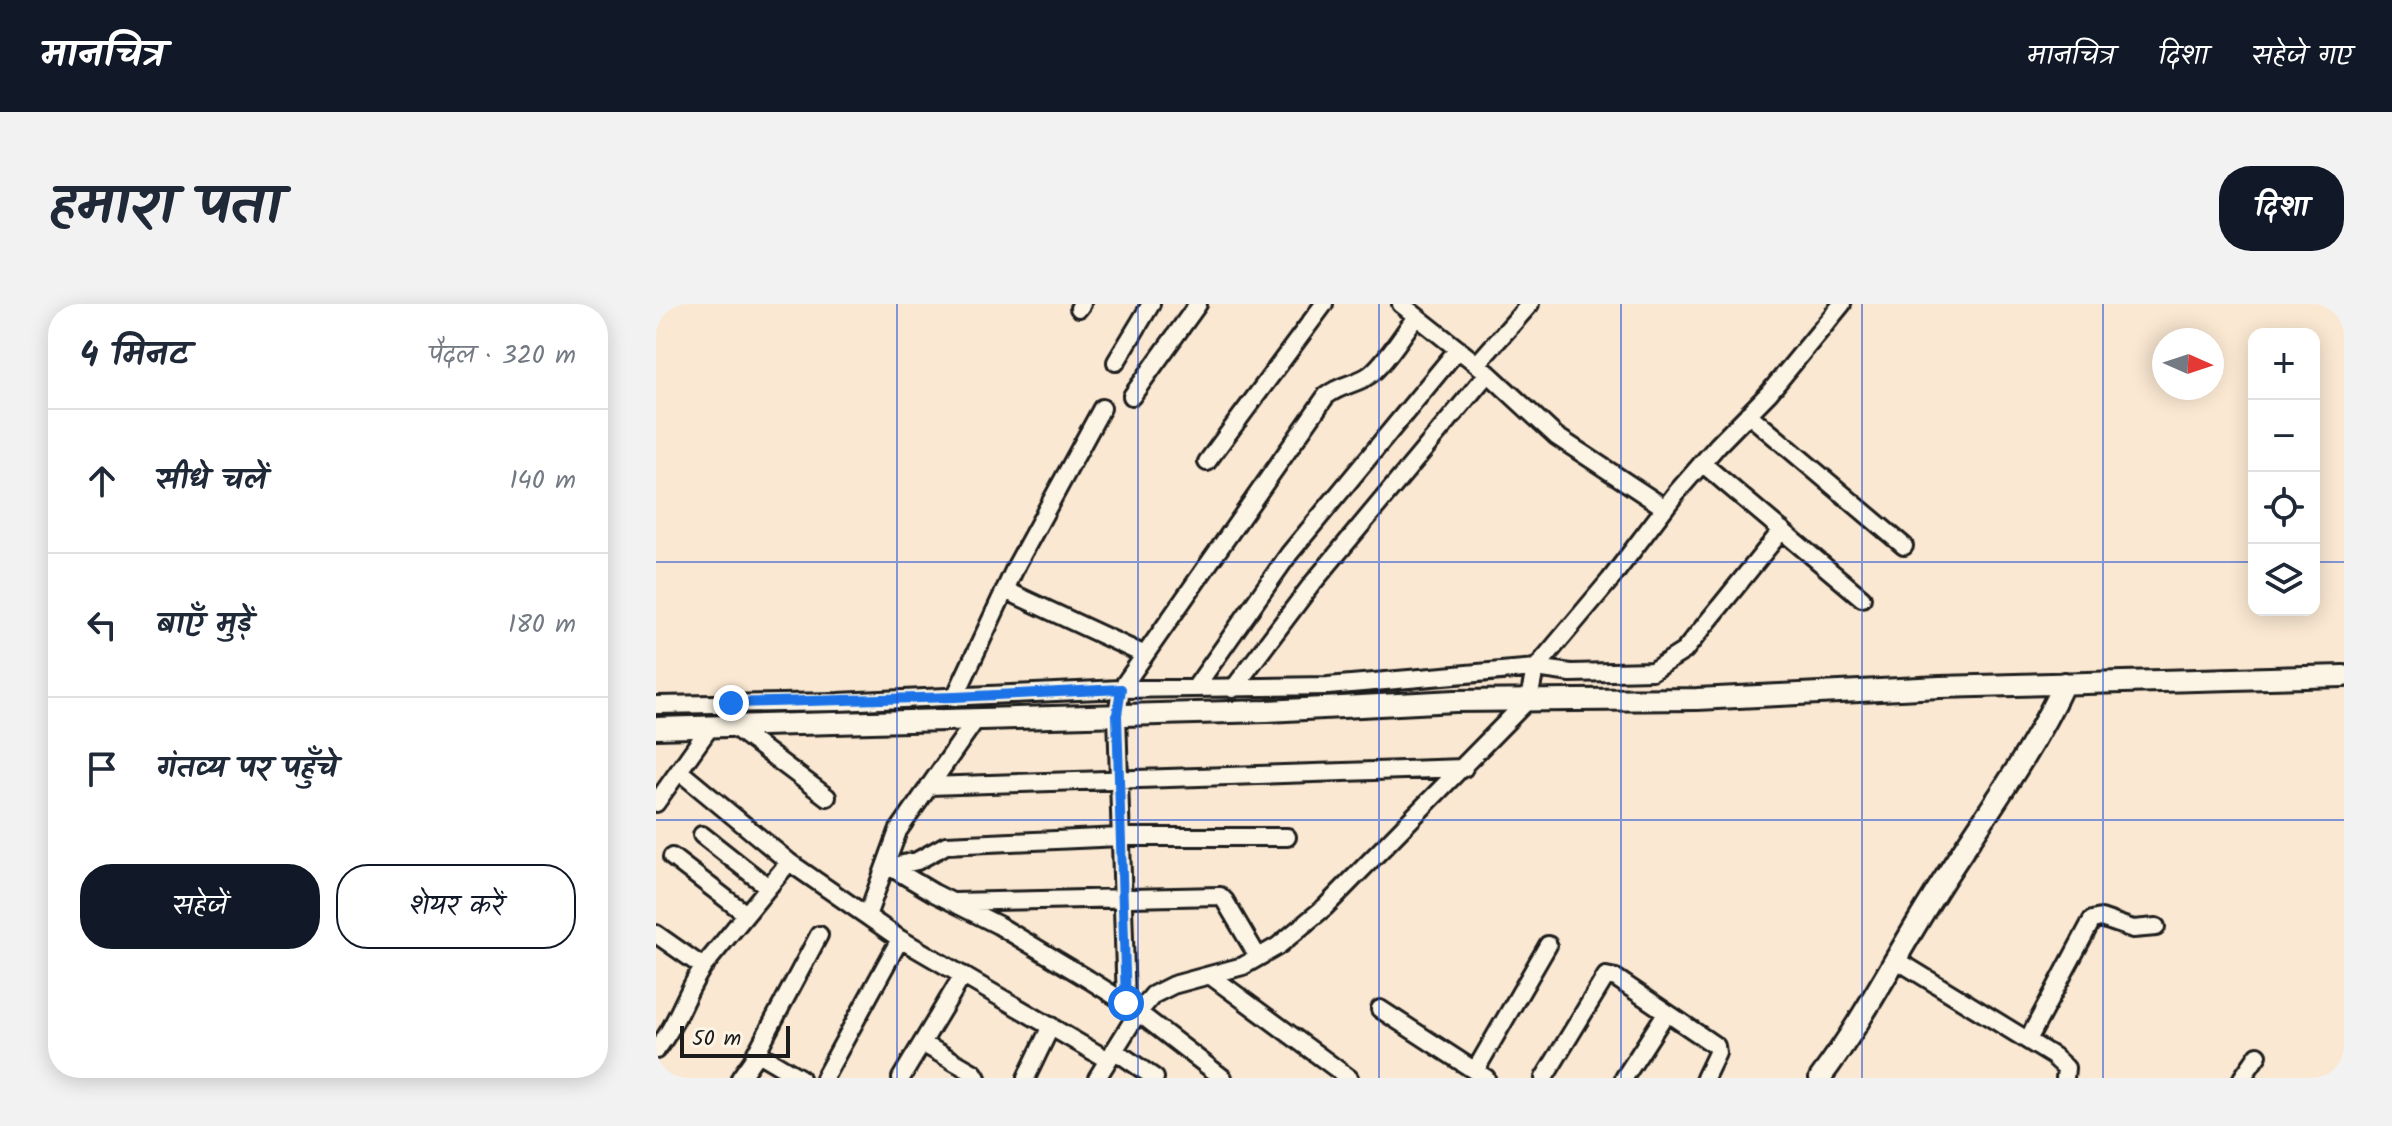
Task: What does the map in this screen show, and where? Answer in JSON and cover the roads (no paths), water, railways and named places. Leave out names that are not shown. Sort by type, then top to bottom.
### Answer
[{"type":"street","points":[[1116,362],[1151,304]]},
{"type":"street","points":[[1132,396],[1198,304]]},
{"type":"street","points":[[1207,462],[1324,304]]},
{"type":"street","points":[[1401,304],[1482,369],[1565,444],[1665,508]]},
{"type":"street","points":[[1131,1008],[1173,985],[1243,966],[1278,946],[1325,907],[1464,768],[1665,508],[1702,463],[1769,393],[1842,304]]},
{"type":"street","points":[[1233,689],[1482,369],[1525,306]]},
{"type":"street","points":[[1097,1078],[1111,1055],[1131,1008],[1122,898],[1119,701],[1145,655],[1326,396],[1343,384],[1361,380],[1372,373],[1416,317]]},
{"type":"street","points":[[1195,688],[1289,554],[1458,349]]},
{"type":"street","points":[[955,697],[1056,489],[1102,408]]},
{"type":"street","points":[[1748,414],[1904,546]]},
{"type":"street","points":[[1702,463],[1862,598]]},
{"type":"street","points":[[656,728],[955,697],[1119,701],[1267,711],[1441,702],[1531,685],[1571,673],[1638,672],[1662,667],[1684,651],[1782,530]]},
{"type":"street","points":[[1005,590],[1145,655]]},
{"type":"street","points":[[656,705],[725,719],[977,718],[1119,701],[1195,688],[1531,685],[1697,699],[2064,683],[2344,676]]},
{"type":"street","points":[[1820,1078],[1844,1047],[1895,959],[2038,734],[2064,683]]},
{"type":"street","points":[[867,916],[888,866],[898,831],[977,718]]},
{"type":"street","points":[[656,803],[679,771],[725,719]]},
{"type":"street","points":[[725,719],[827,797]]},
{"type":"street","points":[[929,786],[1464,768]]},
{"type":"street","points":[[679,771],[789,862],[900,939],[1051,1026],[1155,1078]]},
{"type":"street","points":[[702,835],[768,887]]},
{"type":"street","points":[[888,866],[917,861],[946,845],[1120,837],[1287,837]]},
{"type":"street","points":[[672,857],[746,914]]},
{"type":"street","points":[[656,1050],[676,1022],[703,967],[789,862]]},
{"type":"street","points":[[888,866],[998,925],[1131,1008],[1223,1078]]},
{"type":"street","points":[[952,902],[1220,896],[1258,957]]},
{"type":"street","points":[[2028,1040],[2092,920],[2101,918],[2133,929],[2156,927]]},
{"type":"street","points":[[656,935],[703,967]]},
{"type":"street","points":[[740,1078],[819,935]]},
{"type":"street","points":[[824,1078],[900,939]]},
{"type":"street","points":[[1380,1009],[1480,1075],[1548,945]]},
{"type":"street","points":[[1895,959],[2062,1063],[2066,1068],[2065,1078]]},
{"type":"street","points":[[901,1078],[963,975]]},
{"type":"street","points":[[1211,976],[1349,1078]]},
{"type":"street","points":[[1544,1078],[1606,976],[1616,978],[1716,1046],[1717,1053],[1705,1078]]},
{"type":"street","points":[[1624,1078],[1666,1013]]},
{"type":"street","points":[[1026,1078],[1051,1026]]},
{"type":"street","points":[[922,1043],[974,1073],[977,1078]]},
{"type":"street","points":[[756,1052],[800,1078]]},
{"type":"street","points":[[2242,1078],[2258,1055]]}]
